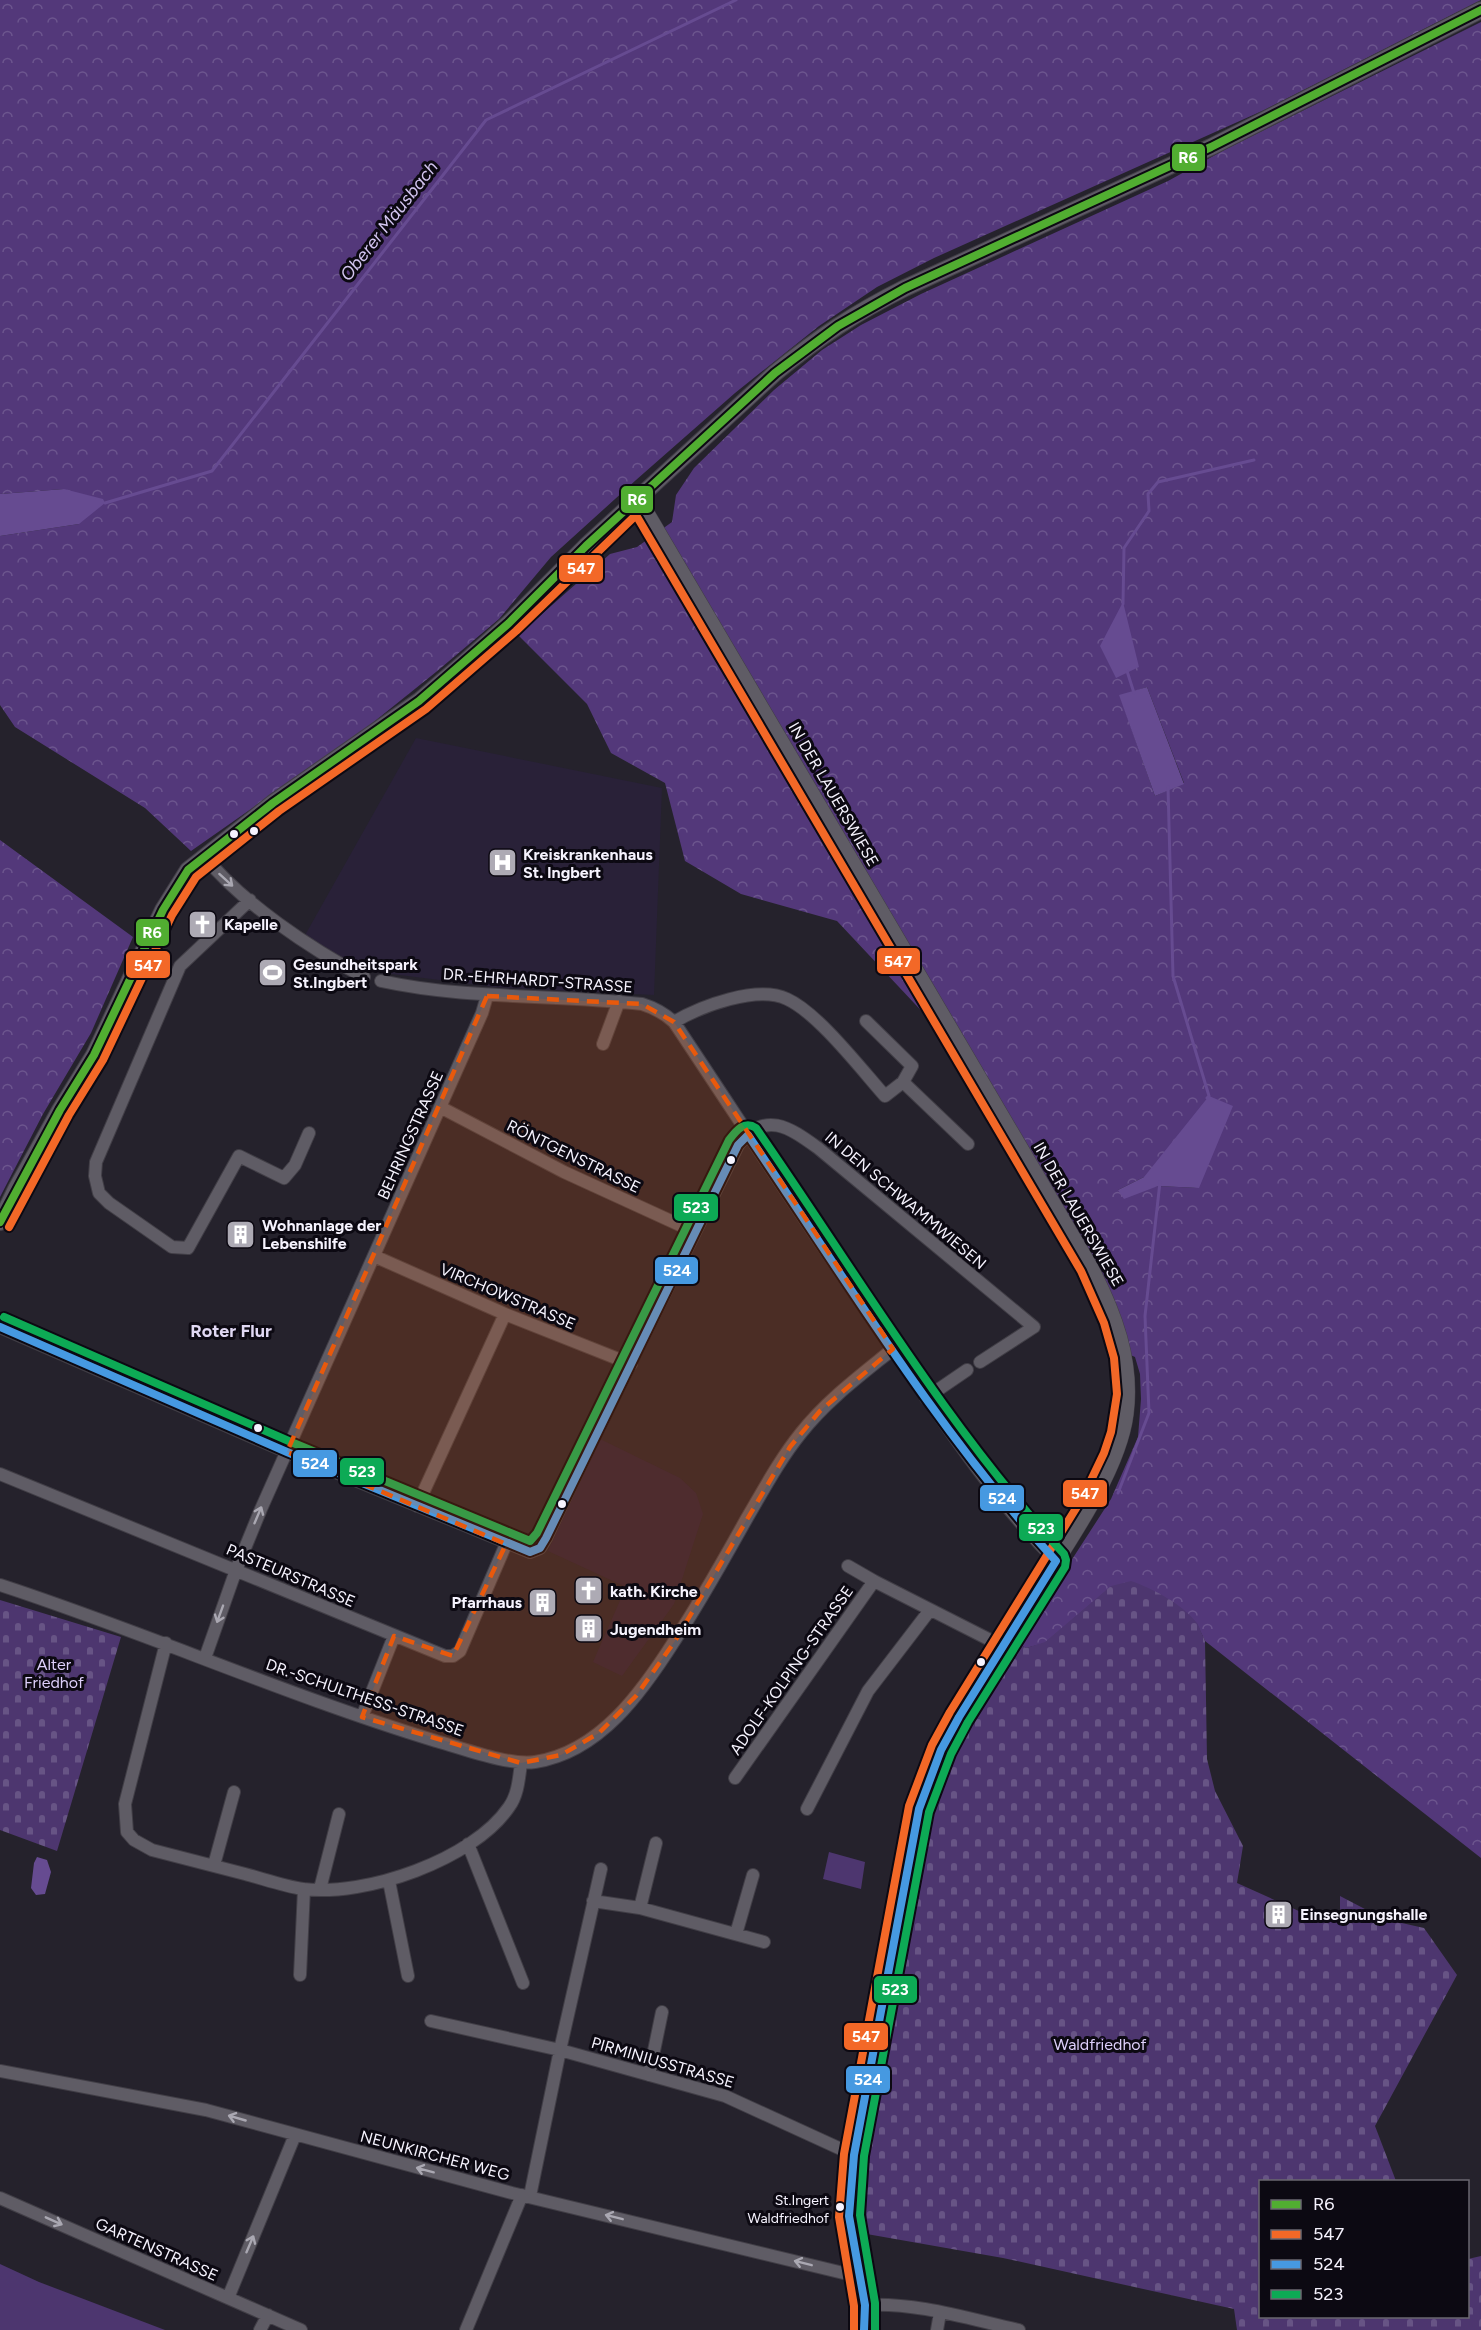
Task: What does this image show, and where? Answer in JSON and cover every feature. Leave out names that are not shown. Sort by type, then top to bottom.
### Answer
[{"type":"main road","points":[[0,1222],[38,1149],[94,1055],[163,910],[179,881],[188,870],[273,803],[427,694],[509,623],[586,546],[775,373],[807,347],[858,312],[1211,147],[1481,10]]},
{"type":"street","name":"IN DER LAUERSWIESE","points":[[638,498],[1090,1266],[1116,1323],[1122,1344],[1127,1396],[1121,1438],[1101,1483],[941,1750],[919,1809],[886,1971],[854,2155],[849,2216],[865,2305],[864,2330]]},
{"type":"street","points":[[204,856],[250,900],[316,949],[364,977]]},
{"type":"street","points":[[250,900],[180,966],[96,1162],[95,1176],[99,1193],[109,1203],[172,1247],[188,1248],[239,1156],[284,1178],[295,1165],[309,1133]]},
{"type":"street","name":"DR.-EHRHARDT-STRASSE","points":[[381,981],[416,988],[487,996],[619,1001],[642,1004],[656,1008],[674,1022],[926,1398],[1013,1514],[1056,1561]]},
{"type":"street","name":"BEHRINGSTRASSE","points":[[205,1658],[236,1570],[483,1013],[487,996]]},
{"type":"street","points":[[674,1022],[704,1006],[726,999],[779,996],[790,1000],[831,1035],[885,1096],[903,1082],[912,1066],[866,1021]]},
{"type":"street","points":[[603,1044],[619,1001]]},
{"type":"street","points":[[903,1082],[968,1144]]},
{"type":"street","name":"RÖNTGENSTRASSE","points":[[440,1107],[564,1172],[695,1232]]},
{"type":"street","name":"IN DEN SCHWAMMWIESEN","points":[[748,1135],[770,1124],[784,1125],[800,1135],[1034,1327],[980,1362]]},
{"type":"street","points":[[0,1327],[506,1544],[530,1552],[536,1551],[546,1538],[595,1432],[631,1364],[738,1145],[748,1135]]},
{"type":"street","name":"VIRCHOWSTRASSE","points":[[374,1256],[505,1314],[631,1364]]},
{"type":"street","points":[[417,1506],[505,1314]]},
{"type":"street","name":"DR.-SCHULTHESS-STRASSE","points":[[0,1584],[84,1612],[362,1717],[467,1750],[521,1763],[545,1760],[581,1746],[624,1710],[675,1641],[790,1448],[820,1411],[893,1349]]},
{"type":"street","points":[[926,1398],[967,1370]]},
{"type":"street","name":"PASTEURSTRASSE","points":[[0,1474],[445,1656],[453,1656],[460,1651],[506,1544]]},
{"type":"street","points":[[848,1566],[1002,1646]]},
{"type":"street","name":"ADOLF-KOLPING-STRASSE","points":[[735,1778],[874,1581]]},
{"type":"street","points":[[807,1809],[868,1691],[930,1610]]},
{"type":"street","points":[[362,1717],[394,1636]]},
{"type":"street","points":[[166,1643],[125,1804],[127,1832],[143,1847],[304,1889],[365,1886],[389,1881],[446,1857],[484,1834],[511,1805],[518,1787],[521,1763]]},
{"type":"street","points":[[214,1866],[234,1792]]},
{"type":"street","points":[[320,1889],[339,1814]]},
{"type":"street","points":[[640,1908],[656,1843]]},
{"type":"street","points":[[468,1844],[523,1983]]},
{"type":"street","points":[[466,2330],[526,2195],[602,1869]]},
{"type":"street","points":[[736,1934],[753,1875]]},
{"type":"street","points":[[389,1881],[408,1976]]},
{"type":"street","points":[[300,1975],[304,1889]]},
{"type":"street","points":[[593,1901],[640,1908],[764,1942]]},
{"type":"street","points":[[649,2075],[662,2012]]},
{"type":"street","name":"PIRMINIUSSTRASSE","points":[[432,2021],[560,2050],[725,2096],[854,2155]]},
{"type":"street","name":"NEUNKIRCHER WEG","points":[[0,2071],[206,2110],[526,2195],[860,2277]]},
{"type":"street","points":[[228,2298],[295,2135]]},
{"type":"street","name":"GARTENSTRASSE","points":[[0,2198],[301,2330]]},
{"type":"street","points":[[865,2305],[888,2304],[1019,2330]]},
{"type":"street","points":[[937,2330],[940,2313]]},
{"type":"street","points":[[260,2330],[268,2315]]},
{"type":"highlighted area","points":[[487,996],[642,1004],[674,1022],[893,1349],[820,1411],[790,1447],[675,1641],[636,1696],[599,1733],[561,1755],[521,1763],[362,1717],[394,1636],[453,1656],[506,1544],[287,1452]]},
{"type":"shaded area","points":[[64,489],[103,499],[105,503],[79,524],[0,536],[0,494]]},
{"type":"shaded area","points":[[1123,602],[1139,667],[1116,678],[1100,646]]},
{"type":"shaded area","points":[[1147,687],[1184,784],[1155,796],[1119,695]]},
{"type":"shaded area","name":"Kreiskrankenhaus St. Ingbert","points":[[416,738],[662,788],[654,995],[495,987],[368,971],[304,937]]},
{"type":"shaded area","points":[[1209,1096],[1233,1106],[1199,1188],[1158,1186],[1124,1199],[1118,1190],[1144,1177]]},
{"type":"shaded area","points":[[600,1439],[680,1478],[696,1493],[703,1514],[674,1604],[622,1676],[593,1662],[626,1587],[548,1551]]},
{"type":"shaded area","points":[[37,1857],[47,1860],[51,1872],[45,1894],[36,1895],[31,1888],[34,1863]]},
{"type":"green space","points":[[0,0],[1481,0],[1262,111],[934,258],[877,287],[819,326],[735,393],[551,557],[499,619],[436,672],[365,729],[191,851],[145,808],[15,727],[0,705],[0,536],[79,524],[64,489],[0,494]]},
{"type":"green space","points":[[1481,22],[1481,1858],[1205,1641],[1197,1624],[1112,1586],[1045,1643],[1026,1648],[1018,1643],[1111,1499],[1138,1437],[1141,1399],[1140,1374],[1135,1357],[1115,1348],[1092,1288],[930,1020],[837,921],[741,894],[685,861],[665,783],[611,753],[587,704],[518,635],[610,554],[637,547],[672,522],[676,495],[694,468],[774,390],[822,350],[861,325],[921,294],[1168,181],[1226,149]],"holes":[[[1147,687],[1184,783],[1155,796],[1120,696]],[[1144,1177],[1199,1188],[1158,1186],[1118,1190]]]},
{"type":"green space","points":[[0,840],[133,937],[91,1033],[43,1114],[0,1197]]},
{"type":"green space","name":"Waldfriedhof","points":[[1131,1581],[1176,1603],[1197,1623],[1205,1641],[1207,1759],[1215,1791],[1243,1846],[1237,1883],[1312,1917],[1340,1921],[1340,1896],[1384,1919],[1424,1928],[1457,1975],[1375,2126],[1396,2180],[1259,2180],[1259,2318],[1469,2318],[1469,2259],[1481,2256],[1481,2330],[1237,2330],[1234,2309],[1003,2258],[861,2233],[858,2215],[861,2163],[918,1861],[955,1745],[1018,1643],[1026,1648],[1045,1642],[1111,1586]]},
{"type":"green space","name":"Alter Friedhof","points":[[0,1600],[121,1637],[57,1851],[0,1830]]},
{"type":"green space","points":[[829,1852],[865,1862],[861,1889],[823,1879]]},
{"type":"green space","points":[[0,2264],[39,2282],[165,2330],[0,2330]]},
{"type":"waterway","name":"Oberer Mäusbach","points":[[105,503],[212,471],[486,120],[736,0]]},
{"type":"waterway","points":[[1123,604],[1124,548],[1149,511],[1148,494],[1158,482],[1254,460]]},
{"type":"waterway","points":[[1127,671],[1134,693]]},
{"type":"waterway","points":[[1168,787],[1173,976],[1209,1096],[1207,1098]]},
{"type":"waterway","points":[[1118,1493],[1149,1413],[1145,1316],[1160,1182]]},
{"type":"transit line","name":"R6","points":[[0,1222],[60,1110],[94,1055],[163,910],[188,870],[273,803],[419,701],[509,623],[586,546],[775,373],[838,326],[905,288],[1211,147],[1481,10]]},
{"type":"transit line","name":"547","points":[[9,1227],[69,1115],[103,1060],[172,915],[196,877],[279,811],[426,709],[516,631],[636,515],[1081,1271],[1104,1323],[1114,1358],[1117,1394],[1111,1432],[1104,1453],[1083,1497],[950,1712],[932,1745],[909,1806],[844,2154],[839,2217],[854,2306],[854,2330]]},
{"type":"transit line","name":"523","points":[[4,1317],[291,1442],[530,1541],[537,1533],[729,1140],[737,1130],[744,1126],[756,1128],[941,1400],[1021,1505],[1064,1554],[1066,1560],[1065,1567],[968,1722],[951,1754],[929,1812],[864,2156],[860,2215],[875,2303],[875,2330]]},
{"type":"transit line","name":"524","points":[[0,1327],[287,1452],[530,1552],[540,1548],[546,1538],[738,1145],[748,1135],[894,1354],[933,1408],[1013,1512],[1056,1561],[959,1717],[941,1750],[919,1809],[854,2155],[849,2216],[865,2305],[864,2330]]},
{"type":"place","name":"Kreiskrankenhaus St. Ingbert","points":[[502,863]]},
{"type":"place","name":"Kapelle","points":[[203,924]]},
{"type":"place","name":"Gesundheitspark St.Ingbert","points":[[272,973]]},
{"type":"place","name":"Wohnanlage der Lebenshilfe","points":[[241,1234]]},
{"type":"place","name":"kath. Kirche","points":[[589,1591]]},
{"type":"place","name":"Pfarrhaus","points":[[543,1602]]},
{"type":"place","name":"Jugendheim","points":[[589,1629]]},
{"type":"place","name":"Einsegnungshalle","points":[[1279,1914]]},
{"type":"place","name":"St.Ingert Waldfriedhof","points":[[840,2207]]},
{"type":"district","name":"Roter Flur","points":[[231,1331]]}]
